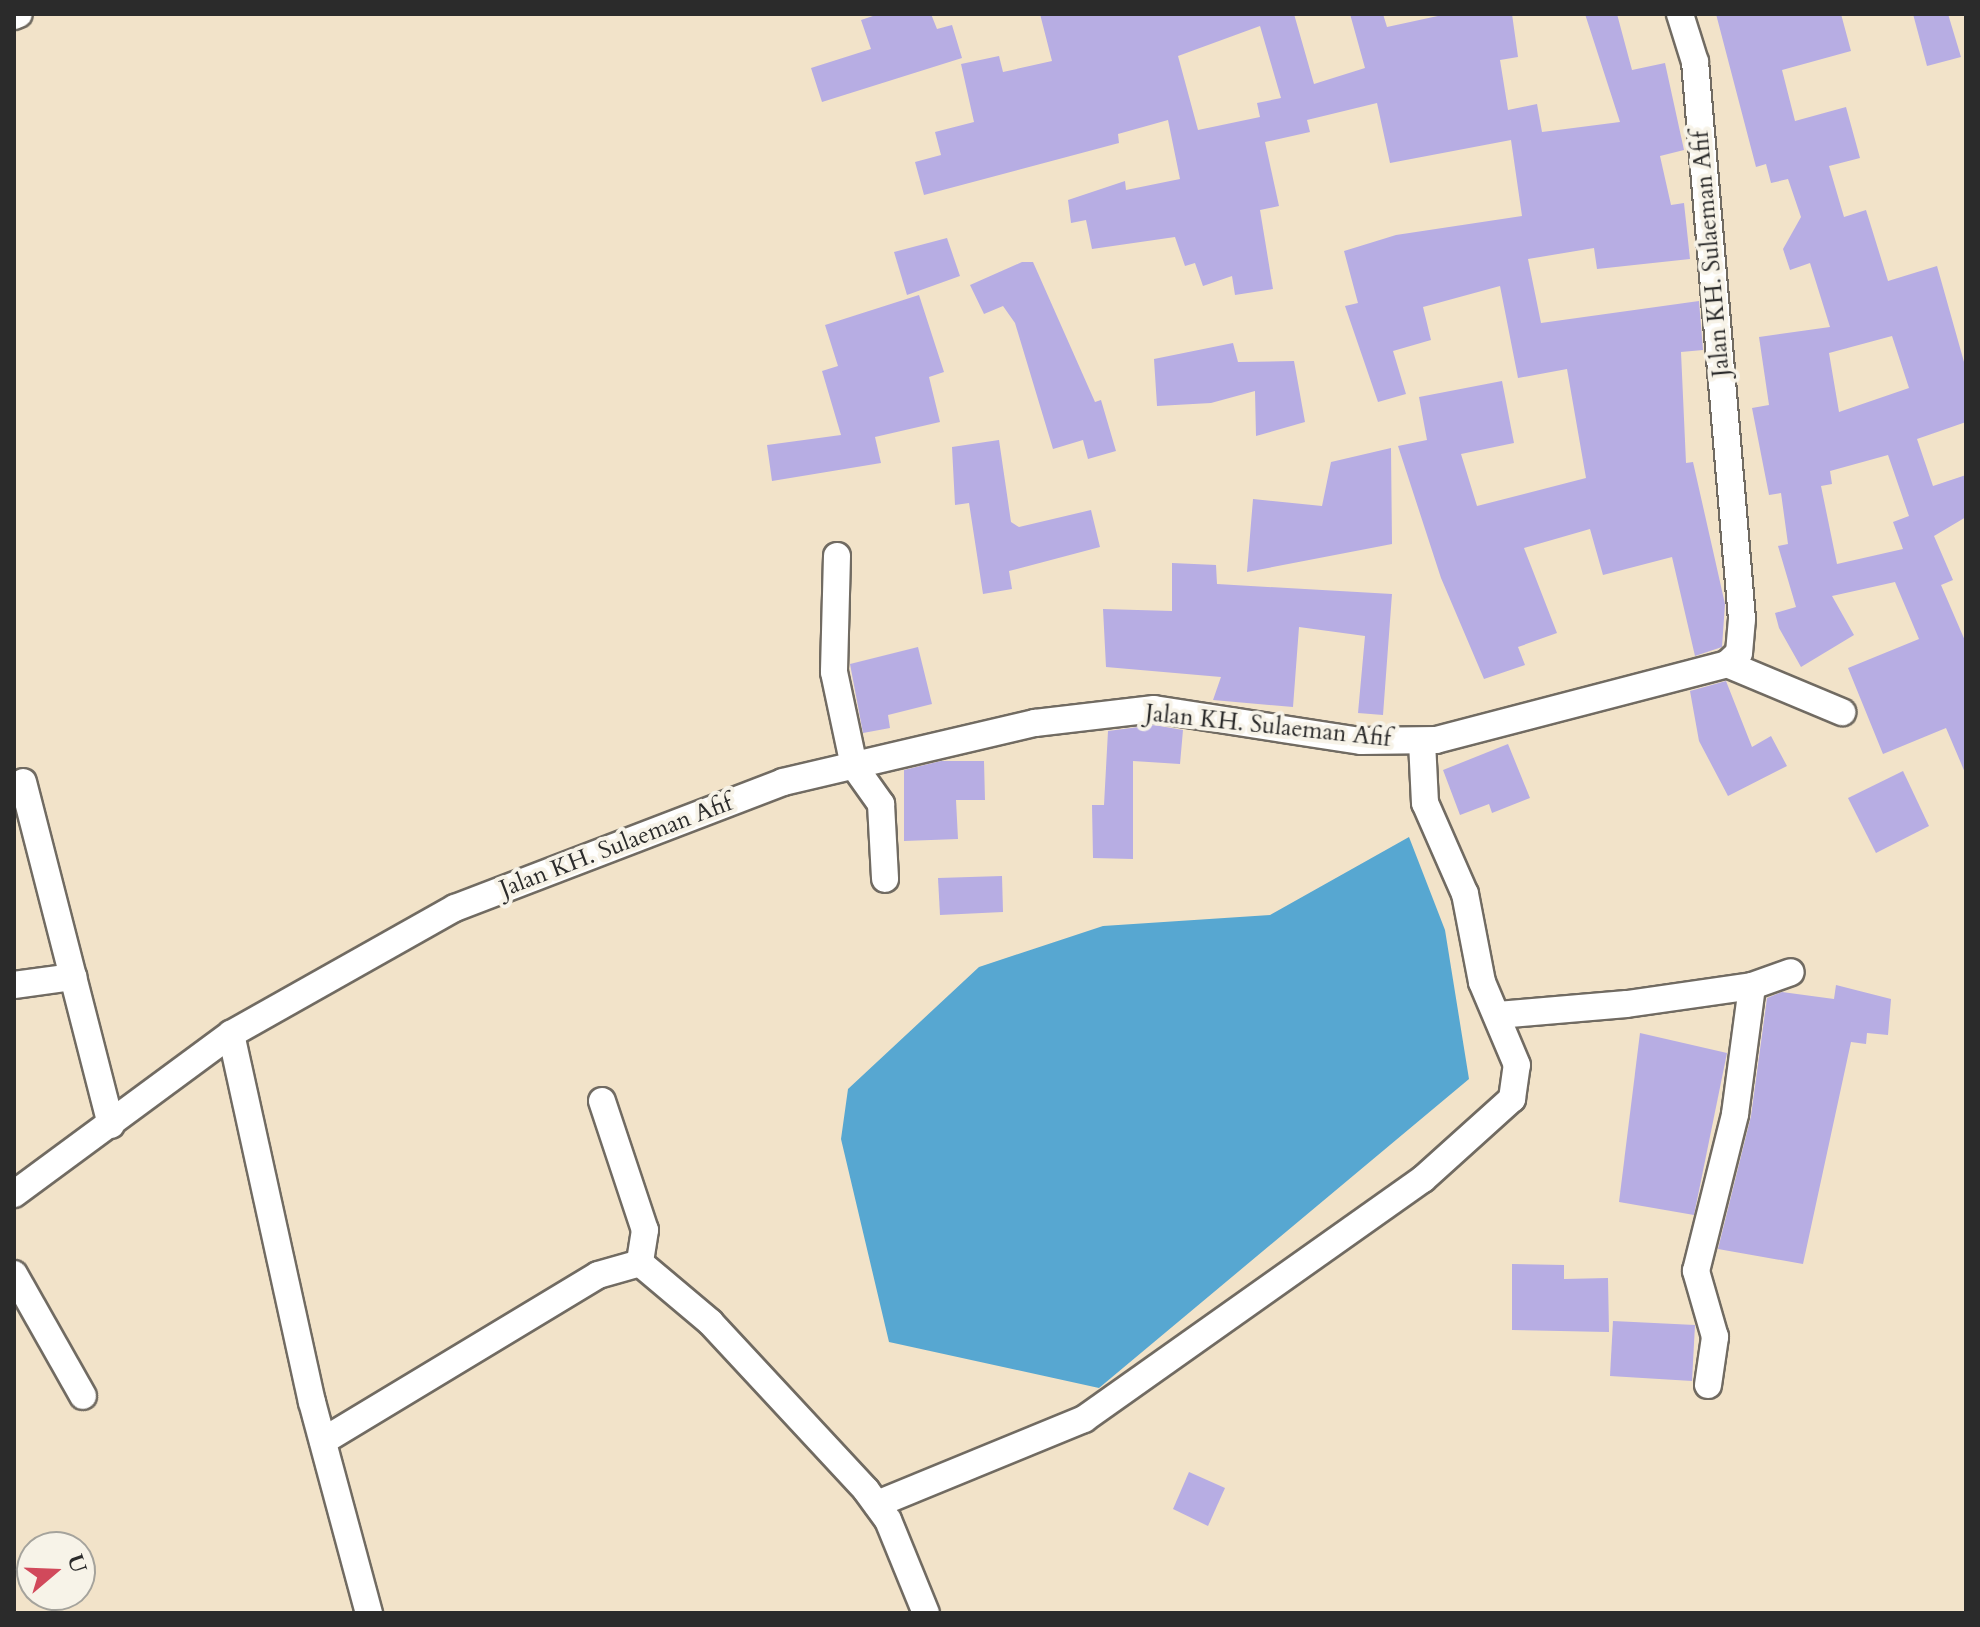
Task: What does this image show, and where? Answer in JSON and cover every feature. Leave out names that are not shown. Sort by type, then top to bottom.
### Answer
[{"type":"street","name":"Jalan KH. Sulaeman Afif","points":[[14,1194],[231,1034],[455,908],[783,782],[1035,723],[1154,709],[1361,741],[1422,741],[1476,735],[1727,664],[1739,653],[1742,629],[1695,62],[1680,14]]},
{"type":"street","points":[[837,556],[832,658],[854,766],[881,804],[885,879]]},
{"type":"street","points":[[1727,664],[1842,712]]},
{"type":"street","points":[[877,1504],[1084,1419],[1423,1179],[1512,1099],[1517,1065],[1482,982],[1465,894],[1425,803],[1422,741]]},
{"type":"street","points":[[23,782],[111,1125]]},
{"type":"street","points":[[1498,1015],[1752,986],[1791,972]]},
{"type":"street","points":[[14,985],[73,977]]},
{"type":"street","points":[[1708,1385],[1715,1337],[1696,1271],[1733,1127],[1752,986]]},
{"type":"street","points":[[231,1034],[323,1441],[369,1613]]},
{"type":"street","points":[[602,1101],[645,1230],[640,1263]]},
{"type":"street","points":[[323,1441],[598,1275],[640,1263]]},
{"type":"street","points":[[640,1263],[710,1322],[877,1504],[926,1613]]},
{"type":"street","points":[[14,1274],[83,1396]]},
{"type":"water","points":[[1409,837],[1445,930],[1469,1079],[1099,1388],[889,1342],[841,1139],[848,1089],[979,967],[1103,926],[1270,915]]},
{"type":"building","points":[[879,14],[931,14],[937,29],[952,25],[962,58],[822,102],[811,68],[871,49],[861,20]]},
{"type":"building","points":[[1040,14],[1294,14],[1314,84],[1365,68],[1350,14],[1383,14],[1387,27],[1447,14],[1512,14],[1518,57],[1500,60],[1508,110],[1537,104],[1542,132],[1620,122],[1585,14],[1617,14],[1632,70],[1665,63],[1684,150],[1660,156],[1671,205],[1684,203],[1690,259],[1597,269],[1594,248],[1528,259],[1541,323],[1699,301],[1703,350],[1681,352],[1686,463],[1693,462],[1725,604],[1722,647],[1695,656],[1672,557],[1603,575],[1590,529],[1524,548],[1557,633],[1518,647],[1525,665],[1484,679],[1441,578],[1398,446],[1427,440],[1419,397],[1502,381],[1514,443],[1461,454],[1477,506],[1586,478],[1567,369],[1518,378],[1500,286],[1423,307],[1431,340],[1393,351],[1406,394],[1378,402],[1345,306],[1358,303],[1344,251],[1396,235],[1522,216],[1511,140],[1390,163],[1377,103],[1307,120],[1310,132],[1265,142],[1279,206],[1260,210],[1273,289],[1235,295],[1232,276],[1203,286],[1195,263],[1185,266],[1175,237],[1092,249],[1086,220],[1071,223],[1068,200],[1125,181],[1126,190],[1180,179],[1168,120],[1118,134],[1119,143],[924,195],[915,162],[941,155],[935,132],[974,122],[961,64],[999,56],[1003,72],[1052,61]],"holes":[[[1260,26],[1281,98],[1257,103],[1260,117],[1198,130],[1178,56]]]},
{"type":"building","points":[[1716,14],[1841,14],[1851,51],[1782,70],[1795,121],[1846,107],[1860,158],[1829,166],[1844,217],[1866,210],[1888,281],[1937,266],[1966,369],[1966,422],[1917,439],[1933,486],[1966,475],[1966,517],[1934,536],[1953,580],[1941,585],[1966,643],[1966,775],[1946,728],[1883,754],[1848,668],[1919,639],[1895,582],[1832,596],[1854,635],[1801,667],[1779,628],[1775,613],[1796,607],[1778,546],[1788,544],[1781,493],[1769,495],[1752,408],[1769,405],[1759,337],[1830,327],[1810,263],[1790,270],[1783,249],[1801,217],[1788,179],[1771,183],[1766,164],[1756,167]],"holes":[[[1892,336],[1909,388],[1839,412],[1829,353]],[[1888,455],[1909,516],[1893,522],[1903,549],[1837,564],[1821,486],[1832,484],[1830,471]]]},
{"type":"building","points":[[1913,14],[1948,14],[1961,57],[1927,66]]},
{"type":"building","points":[[947,238],[960,276],[907,295],[894,252]]},
{"type":"building","points":[[1022,262],[1033,262],[1095,402],[1101,400],[1116,451],[1088,459],[1083,440],[1053,449],[1015,323],[1003,306],[984,314],[970,285]]},
{"type":"building","points":[[919,295],[944,372],[929,377],[940,422],[875,437],[881,463],[772,481],[767,445],[841,435],[822,371],[838,366],[825,325]]},
{"type":"building","points":[[1233,343],[1238,362],[1294,361],[1305,422],[1256,436],[1255,391],[1211,403],[1157,406],[1154,359]]},
{"type":"building","points":[[999,440],[1011,522],[1019,527],[1091,510],[1100,547],[1009,571],[1012,589],[983,594],[969,503],[955,505],[952,447]]},
{"type":"building","points":[[1391,448],[1392,544],[1247,572],[1253,499],[1322,506],[1331,462]]},
{"type":"building","points":[[1172,563],[1216,565],[1217,584],[1392,594],[1383,715],[1358,713],[1365,636],[1299,627],[1293,707],[1213,700],[1221,677],[1106,667],[1103,609],[1172,611]]},
{"type":"building","points":[[918,647],[932,704],[888,715],[890,728],[863,733],[850,664]]},
{"type":"building","points":[[1726,681],[1752,747],[1771,736],[1787,766],[1728,796],[1699,741],[1690,691]]},
{"type":"building","points":[[1154,725],[1183,730],[1180,764],[1133,761],[1133,859],[1093,858],[1092,805],[1104,805],[1108,731]]},
{"type":"building","points":[[1508,744],[1530,798],[1492,813],[1489,804],[1460,815],[1443,770]]},
{"type":"building","points":[[941,761],[984,761],[985,800],[956,800],[958,839],[904,841],[904,770]]},
{"type":"building","points":[[1903,771],[1929,826],[1876,853],[1848,798]]},
{"type":"building","points":[[1002,876],[1003,912],[940,915],[938,878]]},
{"type":"building","points":[[1836,985],[1891,999],[1888,1035],[1867,1033],[1866,1044],[1851,1042],[1803,1264],[1718,1249],[1751,1116],[1767,998],[1782,992],[1834,999]]},
{"type":"building","points":[[1640,1033],[1727,1053],[1694,1215],[1619,1202]]},
{"type":"building","points":[[1512,1264],[1564,1265],[1564,1279],[1608,1278],[1609,1332],[1512,1330]]},
{"type":"building","points":[[1613,1321],[1695,1325],[1692,1381],[1610,1376]]},
{"type":"building","points":[[1189,1472],[1225,1488],[1208,1526],[1173,1509]]}]
